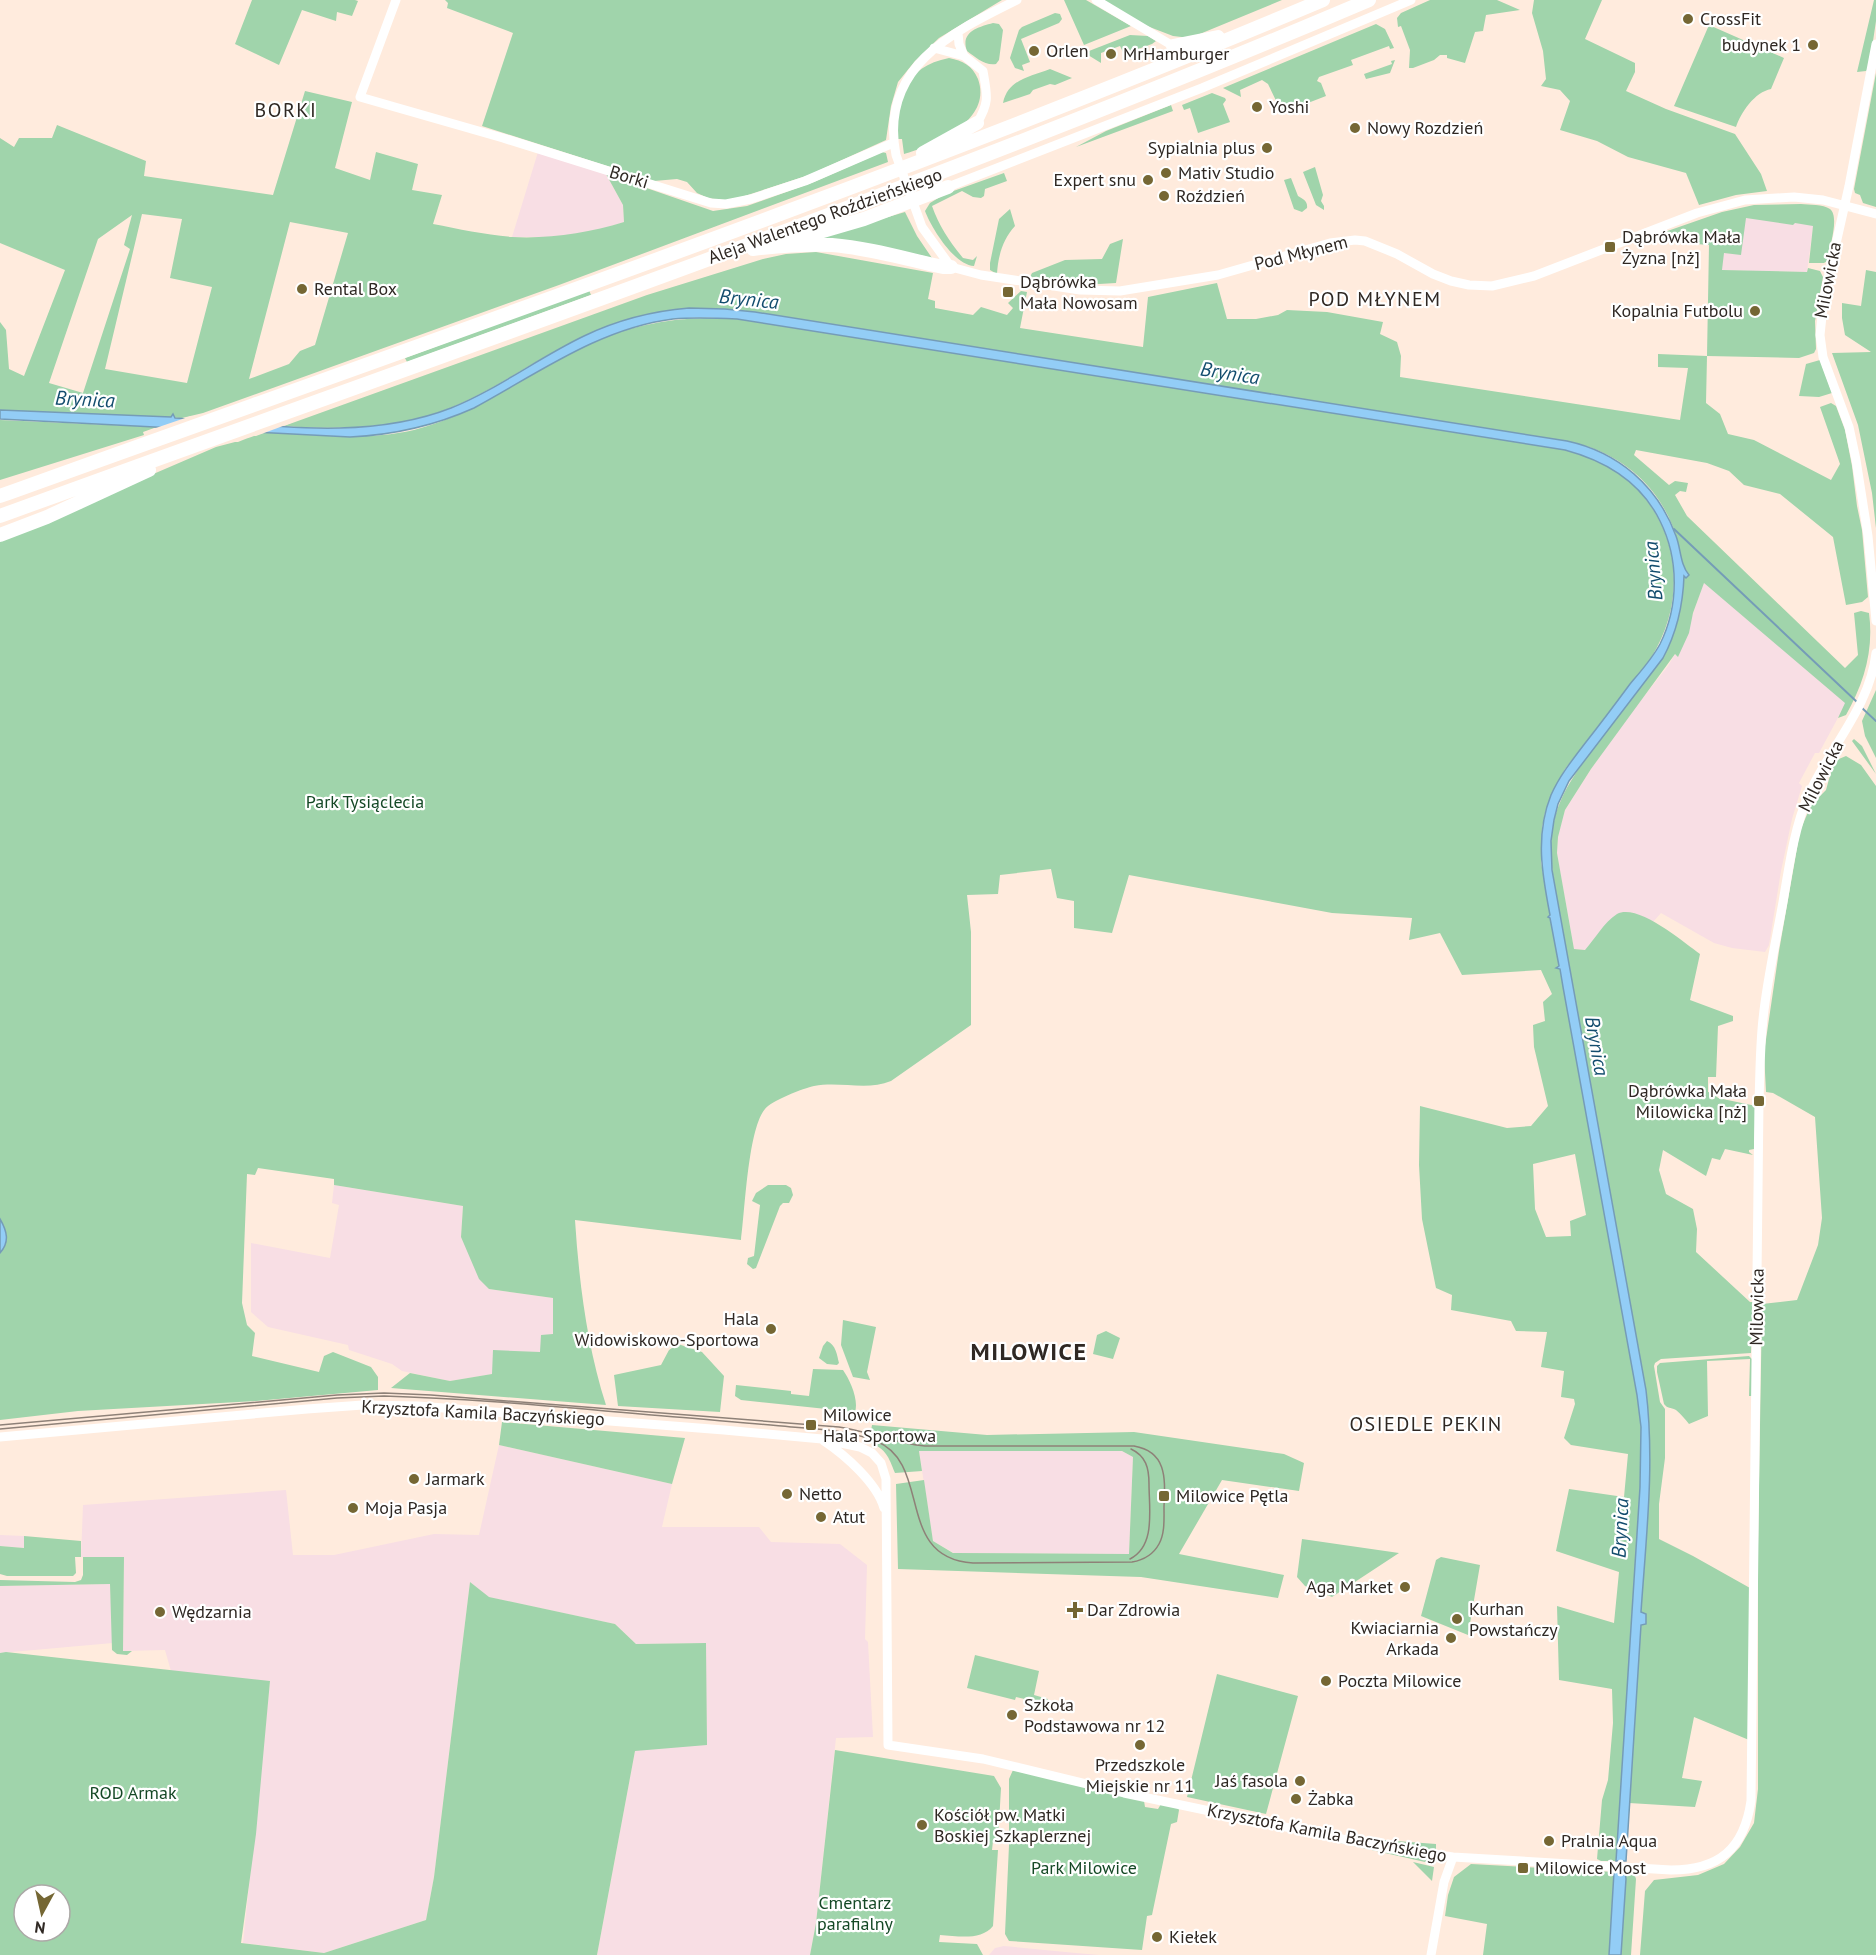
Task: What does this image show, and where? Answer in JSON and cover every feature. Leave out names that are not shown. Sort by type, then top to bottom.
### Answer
[{"type":"highway","name":"Aleja Walentego Roździeńskiego","points":[[53,477],[876,178],[921,158],[1250,31],[1323,0]]},
{"type":"highway","name":"Aleja Walentego Roździeńskiego","points":[[169,455],[884,195],[1096,114],[1369,0]]},
{"type":"highway","points":[[1173,46],[1250,31]]},
{"type":"highway","points":[[921,158],[976,123]]},
{"type":"highway","points":[[773,246],[890,210],[948,188]]},
{"type":"highway","points":[[727,252],[773,246],[843,246],[951,267]]},
{"type":"highway","points":[[0,516],[169,455]]},
{"type":"highway","points":[[0,535],[47,518],[144,473],[169,455]]},
{"type":"highway","points":[[0,489],[53,477]]},
{"type":"highway","points":[[0,496],[53,477]]},
{"type":"street","name":"Borki","points":[[396,0],[360,97],[718,204],[732,204],[751,199],[805,181],[893,143]]},
{"type":"street","points":[[951,267],[922,227],[896,155],[893,143],[894,116],[900,93],[914,68],[934,48],[1017,0]]},
{"type":"street","points":[[1096,0],[1173,46]]},
{"type":"street","name":"Aleja Walentego Roździeńskiego","points":[[948,188],[1171,101],[1411,0]]},
{"type":"street","points":[[958,33],[958,44],[964,56]]},
{"type":"street","name":"Milowicka","points":[[1876,44],[1821,314],[1820,344],[1825,366],[1849,427],[1857,460],[1868,536],[1876,621]]},
{"type":"street","points":[[934,48],[964,56],[983,71],[986,108],[976,123]]},
{"type":"street","name":"Pod Młynem","points":[[951,267],[1030,283],[1080,290],[1120,291],[1218,275],[1330,243],[1355,240],[1388,250],[1451,281],[1492,286],[1534,276],[1697,213],[1736,202],[1794,197],[1823,200],[1876,214]]},
{"type":"street","name":"Milowicka","points":[[1609,1866],[1682,1870],[1708,1865],[1732,1848],[1745,1830],[1749,1816],[1752,1753],[1759,1101],[1763,1019],[1799,820],[1819,775],[1863,699],[1873,672],[1876,654]]},
{"type":"street","name":"Krzysztofa Kamila Baczyńskiego","points":[[0,1437],[307,1409],[400,1405],[703,1428],[822,1439],[860,1447],[872,1453],[881,1463],[886,1479],[888,1746],[983,1759],[1124,1793],[1385,1848],[1453,1857],[1609,1866]]},
{"type":"street","name":"Krzysztofa Kamila Baczyńskiego","points":[[822,1439],[838,1450],[872,1486],[882,1500],[885,1512]]},
{"type":"street","points":[[1431,1955],[1443,1889],[1453,1857]]},
{"type":"shaded area","points":[[538,152],[606,174],[623,205],[624,222],[602,229],[557,237],[512,237]]},
{"type":"shaded area","points":[[1801,204],[1814,220],[1807,272],[1709,270],[1744,212]]},
{"type":"shaded area","points":[[1704,582],[1846,703],[1819,753],[1815,753],[1799,783],[1802,786],[1781,871],[1769,945],[1765,952],[1732,948],[1714,943],[1661,913],[1653,922],[1634,913],[1626,912],[1615,916],[1585,950],[1574,949],[1557,854],[1558,836],[1565,810],[1633,710],[1675,654],[1678,657]]},
{"type":"shaded area","points":[[334,1185],[463,1206],[461,1237],[489,1289],[553,1298],[553,1335],[540,1352],[493,1374],[450,1381],[402,1371],[392,1364],[349,1350],[348,1345],[268,1327],[251,1312],[251,1243],[330,1258],[339,1205],[332,1203]]},
{"type":"shaded area","points":[[499,1445],[672,1484],[662,1527],[759,1527],[771,1542],[840,1544],[867,1565],[865,1639],[868,1642],[873,1737],[836,1738],[816,1923],[810,1955],[597,1955],[635,1751],[705,1643],[636,1644],[615,1624],[488,1597],[470,1582],[434,1877],[426,1920],[324,1953],[243,1943],[270,1682],[171,1671],[165,1650],[123,1651],[124,1558],[81,1557],[83,1505],[286,1490],[293,1555],[334,1555],[434,1534],[479,1535]]},
{"type":"shaded area","points":[[919,1451],[1122,1451],[1133,1457],[1129,1554],[954,1553],[933,1541]]},
{"type":"shaded area","points":[[0,1535],[24,1536],[24,1548],[0,1546]]},
{"type":"shaded area","points":[[110,1584],[113,1643],[0,1653],[0,1586]]},
{"type":"shaded area","points":[[1004,1946],[1099,1955],[989,1955],[995,1948]]},
{"type":"green space","points":[[252,0],[358,1],[352,16],[337,12],[336,21],[302,10],[279,65],[235,44]]},
{"type":"green space","points":[[445,0],[1002,0],[939,38],[915,61],[898,82],[891,106],[886,140],[809,175],[729,201],[708,198],[697,193],[687,182],[677,179],[654,181],[482,126],[513,33],[447,8],[448,3]]},
{"type":"green space","points":[[1064,0],[1086,0],[1131,26],[1084,45]]},
{"type":"green space","points":[[1101,0],[1282,0],[1190,38],[1173,36],[1147,26]]},
{"type":"green space","points":[[1430,0],[1497,0],[1520,10],[1486,15],[1483,31],[1475,32],[1465,63],[1447,58],[1447,55],[1440,55],[1434,60],[1409,68],[1410,50],[1401,26],[1398,27],[1397,18],[1401,13]]},
{"type":"green space","points":[[1534,0],[1602,0],[1585,39],[1635,63],[1635,72],[1626,91],[1666,109],[1735,134],[1761,174],[1767,191],[1736,195],[1699,205],[1686,173],[1628,157],[1597,141],[1560,130],[1570,101],[1560,90],[1541,86],[1546,79],[1543,51],[1532,13]]},
{"type":"green space","points":[[1874,0],[1876,0],[1876,21],[1869,68],[1866,71],[1857,72]]},
{"type":"green space","points":[[1055,13],[1060,14],[1062,19],[1059,23],[1021,39],[1030,62],[1022,65],[1024,71],[1015,68],[1010,58],[1019,30]]},
{"type":"green space","points":[[993,23],[999,24],[1003,30],[999,60],[996,64],[984,62],[973,56],[967,51],[965,45],[972,31]]},
{"type":"green space","points":[[1376,24],[1385,29],[1394,48],[1390,49],[1389,46],[1351,60],[1353,65],[1319,77],[1317,81],[1321,83],[1326,96],[1282,113],[1268,84],[1262,80],[1240,90],[1241,97],[1223,88]]},
{"type":"green space","points":[[1709,25],[1784,58],[1771,89],[1759,94],[1749,104],[1736,127],[1674,106]]},
{"type":"green space","points":[[1130,35],[1148,36],[1156,41],[1124,54],[1120,46],[1101,53],[1101,63],[1088,55],[1089,51]]},
{"type":"green space","points":[[949,58],[966,64],[976,74],[980,94],[977,107],[958,129],[930,144],[904,154],[902,139],[897,139],[899,110],[906,86],[922,69],[934,62]]},
{"type":"green space","points":[[1395,60],[1390,73],[1366,79],[1364,74],[1392,64],[1391,61]]},
{"type":"green space","points":[[1050,69],[1072,78],[1033,90],[1030,94],[1003,103],[1015,84]]},
{"type":"green space","points":[[1876,73],[1876,207],[1863,203],[1860,195],[1855,193],[1854,189]]},
{"type":"green space","points":[[305,91],[352,102],[335,168],[370,180],[376,152],[418,164],[412,190],[442,195],[433,224],[502,236],[555,236],[624,222],[623,205],[606,174],[713,211],[747,206],[814,182],[882,152],[886,153],[888,162],[559,285],[203,413],[182,418],[0,410],[0,322],[6,330],[9,369],[24,376],[65,270],[0,243],[0,138],[14,147],[19,138],[52,138],[57,125],[146,161],[144,176],[273,195]],"holes":[[[142,214],[182,219],[170,278],[212,287],[187,383],[105,369]],[[132,215],[124,245],[130,249],[83,393],[49,383],[98,239]],[[290,222],[348,233],[315,345],[300,351],[289,364],[249,379]]]},
{"type":"green space","points":[[1212,93],[1225,98],[1223,104],[1230,122],[1198,133],[1190,108],[1184,110],[1182,105]]},
{"type":"green space","points":[[1171,105],[1173,111],[1076,147],[1106,131]]},
{"type":"green space","points":[[1315,167],[1323,195],[1321,201],[1324,210],[1316,205],[1303,172]]},
{"type":"green space","points":[[1004,173],[1007,181],[985,189],[984,196],[981,198],[973,197],[962,191],[932,206],[945,234],[963,258],[973,260],[977,256],[974,266],[966,264],[944,244],[925,211],[930,203],[945,194]]},
{"type":"green space","points":[[1291,178],[1298,196],[1307,204],[1307,208],[1302,212],[1294,209],[1284,180]]},
{"type":"green space","points":[[1754,205],[1820,205],[1830,209],[1833,213],[1834,226],[1827,261],[1824,263],[1809,263],[1813,226],[1746,218],[1741,255],[1724,253],[1722,270],[1807,272],[1808,268],[1820,271],[1823,277],[1815,321],[1816,349],[1814,353],[1799,358],[1707,356],[1709,245],[1659,241],[1656,235],[1722,212]]},
{"type":"green space","points":[[1010,209],[1015,226],[1007,236],[1002,248],[997,274],[990,270],[990,263],[999,219]]},
{"type":"green space","points":[[905,212],[932,258],[901,251],[811,240]]},
{"type":"green space","points":[[1123,239],[1116,283],[1099,284],[1030,277],[1032,273],[1065,260],[1102,259],[1110,244]]},
{"type":"green space","points":[[816,252],[933,273],[928,299],[935,301],[935,308],[973,315],[981,307],[1007,315],[1013,308],[1008,303],[1021,291],[1027,292],[1020,328],[1143,347],[1148,297],[1217,283],[1227,319],[1256,319],[1278,315],[1287,310],[1327,312],[1383,322],[1380,334],[1397,342],[1401,356],[1400,377],[1680,420],[1688,368],[1658,367],[1658,354],[1707,356],[1706,403],[1720,414],[1728,434],[1754,440],[1831,480],[1840,464],[1820,407],[1831,403],[1836,406],[1845,430],[1852,466],[1862,530],[1868,597],[1862,602],[1846,605],[1833,537],[1780,494],[1744,485],[1729,471],[1707,463],[1636,450],[1634,455],[1669,485],[1675,481],[1688,483],[1686,492],[1680,491],[1675,495],[1687,516],[1845,668],[1858,655],[1854,613],[1861,611],[1869,613],[1870,640],[1866,666],[1858,691],[1846,715],[1838,718],[1845,703],[1704,583],[1693,613],[1689,633],[1678,657],[1675,654],[1591,769],[1565,810],[1558,837],[1557,853],[1574,949],[1585,950],[1608,921],[1617,914],[1626,912],[1660,925],[1700,954],[1690,1000],[1733,1016],[1733,1021],[1718,1026],[1716,1077],[1708,1077],[1708,1092],[1714,1093],[1718,1098],[1756,1106],[1754,1149],[1749,1150],[1753,1155],[1725,1149],[1720,1160],[1712,1158],[1706,1176],[1663,1150],[1659,1170],[1666,1194],[1693,1209],[1697,1229],[1696,1252],[1750,1302],[1753,1302],[1751,1353],[1661,1359],[1654,1366],[1660,1402],[1665,1409],[1665,1458],[1659,1504],[1659,1539],[1750,1588],[1749,1740],[1694,1717],[1682,1778],[1702,1781],[1695,1807],[1629,1803],[1641,1625],[1646,1623],[1646,1614],[1641,1612],[1649,1501],[1649,1418],[1646,1390],[1551,857],[1555,817],[1569,783],[1663,658],[1675,629],[1682,598],[1682,568],[1677,539],[1666,511],[1649,487],[1626,466],[1597,450],[1567,441],[755,312],[723,309],[666,312],[614,325],[562,348],[472,398],[430,415],[389,424],[347,428],[284,426],[647,295],[763,259],[786,254]]},
{"type":"green space","points":[[1866,270],[1876,272],[1876,528],[1872,493],[1858,425],[1832,353],[1871,352],[1845,335],[1842,318],[1842,303],[1861,306]]},
{"type":"green space","points":[[589,290],[591,295],[407,362],[405,358]]},
{"type":"green space","name":"Park Tysiąclecia","points":[[690,319],[737,319],[1565,450],[1587,456],[1620,473],[1640,492],[1655,513],[1666,536],[1672,559],[1674,584],[1671,609],[1663,634],[1651,658],[1565,769],[1545,813],[1541,862],[1558,969],[1560,969],[1641,1427],[1640,1487],[1616,1861],[1597,1859],[1602,1800],[1608,1780],[1613,1723],[1612,1689],[1559,1680],[1557,1606],[1614,1623],[1619,1572],[1556,1551],[1569,1489],[1624,1497],[1628,1454],[1571,1445],[1564,1438],[1575,1404],[1574,1399],[1561,1397],[1564,1371],[1541,1367],[1547,1332],[1516,1331],[1511,1321],[1451,1310],[1452,1295],[1436,1288],[1422,1219],[1419,1165],[1420,1106],[1507,1128],[1531,1126],[1548,1106],[1534,1047],[1533,1025],[1545,1021],[1543,1002],[1552,994],[1541,970],[1462,975],[1440,933],[1409,940],[1412,918],[1332,913],[1129,875],[1112,933],[1074,928],[1074,901],[1057,898],[1051,869],[1000,875],[998,894],[967,895],[971,932],[971,1025],[891,1081],[863,1086],[814,1086],[788,1095],[768,1106],[759,1119],[751,1152],[741,1240],[575,1220],[585,1314],[599,1383],[606,1405],[391,1388],[410,1373],[450,1381],[492,1374],[493,1350],[540,1352],[541,1335],[553,1334],[553,1298],[489,1289],[479,1279],[461,1237],[463,1206],[334,1185],[334,1179],[258,1168],[255,1175],[247,1174],[242,1303],[247,1325],[255,1333],[252,1356],[319,1372],[324,1356],[333,1352],[371,1367],[378,1377],[378,1390],[256,1401],[78,1411],[0,1420],[0,1253],[5,1245],[6,1236],[0,1219],[0,537],[42,522],[216,447],[264,433],[375,436],[401,433],[437,423],[460,414],[586,345],[615,333],[660,322]],"holes":[[[1575,1154],[1586,1215],[1570,1221],[1571,1236],[1546,1237],[1535,1209],[1533,1164]]]},
{"type":"green space","points":[[1820,360],[1832,393],[1819,397],[1799,396],[1806,364]]},
{"type":"green space","points":[[0,420],[157,427],[143,432],[144,435],[0,480]]},
{"type":"green space","points":[[1876,690],[1876,758],[1865,736],[1862,721]]},
{"type":"green space","points":[[1854,739],[1862,746],[1876,774],[1852,741]]},
{"type":"green space","points":[[1846,756],[1861,765],[1876,786],[1876,1955],[1640,1955],[1645,1891],[1654,1880],[1698,1875],[1724,1864],[1740,1847],[1754,1823],[1758,1789],[1758,1546],[1762,1304],[1797,1300],[1818,1245],[1822,1218],[1815,1117],[1773,1093],[1766,1092],[1764,1053],[1800,831],[1811,805],[1826,790],[1834,761]]},
{"type":"green space","points":[[768,1185],[786,1185],[791,1188],[793,1195],[789,1203],[783,1203],[780,1206],[756,1268],[753,1269],[747,1264],[748,1258],[754,1256],[760,1205],[752,1201],[756,1193]]},
{"type":"green space","points":[[843,1320],[876,1327],[867,1372],[870,1380],[853,1377],[841,1345]]},
{"type":"green space","points":[[1106,1331],[1120,1338],[1113,1359],[1093,1354],[1097,1335]]},
{"type":"green space","points":[[827,1341],[836,1350],[839,1363],[837,1365],[827,1364],[819,1358]]},
{"type":"green space","points":[[678,1344],[702,1352],[724,1376],[720,1412],[618,1406],[614,1375],[661,1365],[669,1350]]},
{"type":"green space","points":[[1749,1356],[1752,1359],[1752,1396],[1749,1396],[1750,1359],[1707,1361],[1708,1416],[1689,1424],[1676,1410],[1664,1404],[1657,1372],[1657,1366],[1660,1363]]},
{"type":"green space","points":[[813,1369],[843,1370],[855,1396],[855,1412],[741,1400],[735,1396],[736,1385],[791,1391],[791,1394],[809,1396]]},
{"type":"green space","points":[[502,1422],[685,1438],[672,1484],[499,1445]]},
{"type":"green space","points":[[872,1425],[987,1435],[1134,1432],[1284,1454],[1304,1463],[1299,1491],[1222,1480],[1179,1554],[1284,1575],[1278,1598],[1141,1577],[898,1569],[896,1484],[924,1480],[933,1541],[953,1553],[1129,1554],[1133,1457],[1122,1451],[919,1451],[922,1471],[895,1473],[886,1454],[869,1442]]},
{"type":"green space","points":[[24,1536],[81,1541],[81,1557],[75,1557],[76,1573],[73,1576],[7,1576],[0,1574],[0,1546],[24,1548]]},
{"type":"green space","points":[[1302,1539],[1399,1553],[1332,1597],[1305,1586],[1297,1577]]},
{"type":"green space","points":[[83,1557],[124,1557],[123,1651],[132,1651],[127,1655],[117,1654],[112,1650],[110,1584],[0,1586],[0,1580],[75,1582],[81,1580]]},
{"type":"green space","points":[[1441,1557],[1480,1565],[1468,1635],[1421,1616],[1436,1560]]},
{"type":"green space","name":"ROD Armak","points":[[470,1582],[489,1597],[615,1624],[636,1644],[706,1643],[707,1745],[635,1751],[597,1955],[0,1955],[0,1653],[270,1681],[256,1834],[241,1943],[324,1953],[426,1920],[434,1877]]},
{"type":"green space","points":[[975,1655],[1039,1671],[1034,1695],[1048,1699],[1046,1704],[1016,1697],[1015,1700],[967,1688]]},
{"type":"green space","points":[[1217,1674],[1298,1696],[1266,1814],[1187,1797]]},
{"type":"green space","name":"Cmentarz parafialny","points":[[835,1750],[994,1776],[1001,1788],[998,1841],[993,1841],[992,1850],[998,1850],[993,1926],[976,1936],[940,1935],[939,1942],[977,1944],[983,1955],[810,1955],[816,1923]]},
{"type":"green space","name":"Park Milowice","points":[[1013,1770],[1144,1801],[1145,1807],[1158,1809],[1161,1804],[1178,1808],[1177,1822],[1171,1824],[1152,1915],[1147,1916],[1142,1950],[1009,1941],[1005,1934],[1009,1779]]},
{"type":"green space","points":[[1370,1839],[1436,1844],[1436,1850],[1385,1844]]},
{"type":"green space","points":[[1327,1840],[1435,1859],[1434,1864]]},
{"type":"green space","points":[[1413,1862],[1434,1867],[1432,1881]]},
{"type":"green space","points":[[1471,1864],[1614,1872],[1609,1955],[1483,1955],[1487,1924],[1445,1916],[1454,1877]]},
{"type":"green space","points":[[1625,1872],[1634,1873],[1636,1879],[1631,1955],[1621,1955]]},
{"type":"water","points":[[689,308],[755,312],[1567,441],[1603,453],[1619,463],[1634,474],[1659,502],[1676,536],[1682,561],[1689,575],[1686,578],[1684,576],[1681,608],[1676,629],[1663,658],[1569,781],[1558,804],[1551,841],[1552,870],[1646,1390],[1649,1418],[1649,1501],[1641,1612],[1646,1614],[1646,1624],[1641,1625],[1626,1861],[1616,1861],[1640,1487],[1641,1427],[1560,969],[1556,968],[1559,966],[1548,917],[1550,915],[1541,855],[1546,810],[1558,781],[1650,660],[1660,644],[1671,614],[1674,582],[1671,551],[1652,507],[1643,495],[1621,475],[1594,460],[1565,450],[737,319],[673,319],[620,332],[545,367],[474,408],[429,425],[382,434],[350,437],[0,419],[0,410],[171,417],[173,414],[175,418],[314,428],[384,425],[451,408],[485,392],[584,336],[609,325],[662,311]]},
{"type":"water","points":[[0,1219],[6,1236],[5,1245],[0,1253]]},
{"type":"water","points":[[1614,1872],[1625,1872],[1626,1879],[1621,1955],[1609,1955]]},
{"type":"pier","points":[[191,416],[291,423],[256,436],[150,430]]},
{"type":"waterway","points":[[1674,529],[1857,702]]},
{"type":"waterway","points":[[1861,707],[1876,721]]},
{"type":"tram line","points":[[0,1425],[337,1395],[384,1393],[839,1427],[903,1443],[925,1446],[1134,1446],[1145,1449],[1159,1461],[1165,1487],[1164,1526],[1161,1540],[1154,1551],[1132,1562],[973,1563],[948,1557],[933,1545],[923,1528],[904,1469],[893,1453],[876,1441],[824,1430],[543,1406],[384,1396],[337,1398],[0,1429]]},
{"type":"tram line","points":[[1130,1559],[1144,1545],[1150,1515],[1147,1468],[1140,1455],[1131,1449]]},
{"type":"place","name":"CrossFit","points":[[1688,19]]},
{"type":"place","name":"budynek 1","points":[[1813,45]]},
{"type":"place","name":"Orlen","points":[[1034,51]]},
{"type":"place","name":"MrHamburger","points":[[1111,54]]},
{"type":"place","name":"Yoshi","points":[[1257,107]]},
{"type":"place","name":"Nowy Rozdzień","points":[[1355,128]]},
{"type":"place","name":"Sypialnia plus","points":[[1267,148]]},
{"type":"place","name":"Mativ Studio","points":[[1166,173]]},
{"type":"place","name":"Expert snu","points":[[1148,180]]},
{"type":"place","name":"Roździeń","points":[[1164,196]]},
{"type":"place","name":"Dąbrówka Mała Żyzna [nż]","points":[[1610,247]]},
{"type":"place","name":"Rental Box","points":[[302,289]]},
{"type":"place","name":"Dąbrówka Mała Nowosam","points":[[1008,292]]},
{"type":"place","name":"Kopalnia Futbolu","points":[[1755,311]]},
{"type":"place","name":"Dąbrówka Mała Milowicka [nż]","points":[[1759,1101]]},
{"type":"place","name":"Hala Widowiskowo-Sportowa","points":[[771,1329]]},
{"type":"place","name":"Milowice Hala Sportowa","points":[[811,1425]]},
{"type":"place","name":"Jarmark","points":[[414,1479]]},
{"type":"place","name":"Netto","points":[[787,1494]]},
{"type":"place","name":"Milowice Pętla","points":[[1164,1496]]},
{"type":"place","name":"Moja Pasja","points":[[353,1508]]},
{"type":"place","name":"Atut","points":[[821,1517]]},
{"type":"place","name":"Aga Market","points":[[1405,1587]]},
{"type":"place","name":"Dar Zdrowia","points":[[1075,1610]]},
{"type":"place","name":"Wędzarnia","points":[[160,1612]]},
{"type":"place","name":"Kurhan Powstańczy","points":[[1457,1619]]},
{"type":"place","name":"Kwiaciarnia Arkada","points":[[1451,1638]]},
{"type":"place","name":"Poczta Milowice","points":[[1326,1681]]},
{"type":"place","name":"Szkoła Podstawowa nr 12","points":[[1012,1715]]},
{"type":"place","name":"Przedszkole Miejskie nr 11","points":[[1140,1745]]},
{"type":"place","name":"Jaś fasola","points":[[1300,1781]]},
{"type":"place","name":"Żabka","points":[[1296,1799]]},
{"type":"place","name":"Kościół pw. Matki Boskiej Szkaplerznej","points":[[922,1825]]},
{"type":"place","name":"Pralnia Aqua","points":[[1549,1841]]},
{"type":"place","name":"Milowice Most","points":[[1523,1868]]},
{"type":"place","name":"Kiełek","points":[[1157,1937]]},
{"type":"district","name":"BORKI","points":[[286,110]]},
{"type":"district","name":"POD MŁYNEM","points":[[1375,299]]},
{"type":"district","name":"MILOWICE","points":[[1029,1352]]},
{"type":"district","name":"OSIEDLE PEKIN","points":[[1426,1424]]},
{"type":"water label","name":"Brynica","points":[[749,299]]},
{"type":"water label","name":"Brynica","points":[[1230,373]]},
{"type":"water label","name":"Brynica","points":[[85,399]]},
{"type":"water label","name":"Brynica","points":[[1653,571]]},
{"type":"water label","name":"Brynica","points":[[1597,1046]]},
{"type":"water label","name":"Brynica","points":[[1620,1528]]}]
